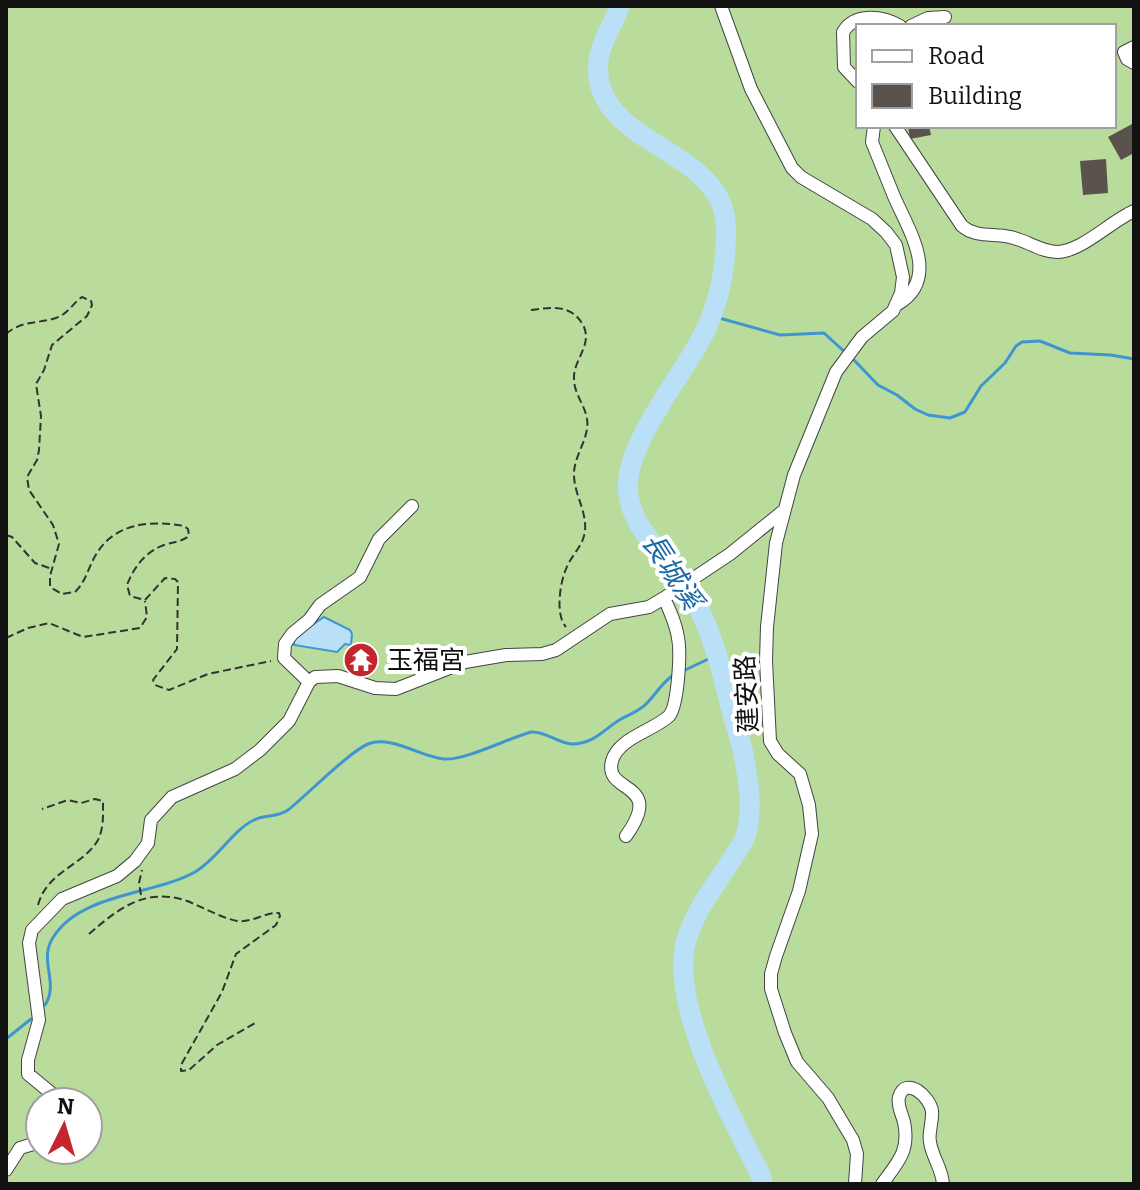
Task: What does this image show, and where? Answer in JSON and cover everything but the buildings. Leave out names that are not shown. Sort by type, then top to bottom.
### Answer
[{"type":"street","points":[[721,6],[751,89],[792,168],[801,177],[872,219],[896,245],[903,277],[898,304]]},
{"type":"street","points":[[856,80],[844,67],[843,32],[846,27],[849,23],[876,17],[896,24]]},
{"type":"street","points":[[915,24],[928,18],[945,17]]},
{"type":"street","points":[[1134,47],[1126,49],[1124,56],[1134,63]]},
{"type":"street","points":[[874,128],[872,142],[917,247],[915,289],[911,296],[898,304]]},
{"type":"street","points":[[896,128],[962,226],[975,234],[1009,237],[1048,251],[1068,251],[1134,211]]},
{"type":"street","name":"建安路","points":[[855,1184],[857,1154],[853,1140],[828,1098],[797,1062],[771,989],[773,965],[799,891],[812,834],[809,805],[800,774],[773,748],[768,729],[767,627],[782,512],[827,389],[857,344],[898,304]]},
{"type":"street","points":[[309,682],[284,658],[285,644],[320,605],[360,577],[379,539],[412,506]]},
{"type":"street","points":[[40,1086],[32,1080],[27,1068],[39,1020],[29,937],[62,899],[117,876],[135,861],[148,843],[151,820],[172,797],[235,769],[260,750],[289,721],[309,682],[315,677],[338,676],[375,688],[396,689],[456,664],[506,655],[542,654],[577,638],[610,614],[649,607],[730,554],[782,512]]},
{"type":"street","points":[[626,836],[637,820],[640,805],[636,795],[613,776],[613,756],[623,745],[666,718],[676,701],[678,637],[668,595]]},
{"type":"street","points":[[882,1184],[902,1157],[904,1124],[898,1102],[900,1094],[912,1088],[922,1092],[932,1109],[930,1145],[941,1170],[943,1184]]},
{"type":"street","points":[[6,1170],[20,1148],[24,1147]]},
{"type":"path","points":[[6,334],[27,322],[65,314],[82,297],[91,301],[87,316],[52,345],[36,384],[41,416],[39,450],[27,477],[29,490],[56,533],[59,544],[50,576],[53,591],[70,594],[79,588],[96,554],[118,531],[153,525],[184,526],[188,529],[189,536],[150,552],[132,573],[127,591],[135,599],[145,600]]},
{"type":"path","points":[[531,310],[556,307],[570,310],[584,328],[587,339],[574,378],[588,423],[574,472],[586,518],[585,534],[583,543],[566,568],[560,613],[562,622],[577,638]]},
{"type":"path","points":[[6,535],[12,537],[35,563],[53,570]]},
{"type":"path","points":[[6,638],[49,623],[83,637],[140,628],[147,617],[145,600],[160,580],[171,577],[178,582],[178,641],[174,655],[153,680],[161,689],[169,690],[208,674],[284,658]]},
{"type":"path","points":[[42,809],[68,800],[81,803],[95,799],[103,801],[103,821],[98,841],[55,876],[37,903],[44,917]]},
{"type":"path","points":[[89,934],[131,904],[149,897],[166,896],[236,921],[279,913],[276,925],[236,954],[222,992],[181,1065],[181,1071],[189,1070],[230,1036],[255,1023]]},
{"type":"green space","points":[[6,6],[1134,6],[1134,1184],[6,1184]]},
{"type":"water","points":[[324,617],[350,630],[351,645],[345,644],[337,652],[294,645],[294,637]]},
{"type":"waterway","name":"長城溪","points":[[620,6],[599,59],[602,91],[613,111],[630,127],[692,168],[709,184],[721,203],[726,222],[722,276],[711,318],[635,452],[628,490],[636,519],[684,582],[705,621],[743,752],[750,805],[748,827],[741,845],[688,934],[683,972],[687,1001],[707,1063],[763,1184]]},
{"type":"waterway","points":[[712,316],[780,335],[824,333],[847,354]]},
{"type":"waterway","points":[[853,359],[878,385],[915,409],[928,415],[950,418],[965,412],[981,386],[1022,342],[1040,341],[1070,353],[1134,359]]},
{"type":"waterway","points":[[683,671],[719,654]]},
{"type":"waterway","points":[[45,1005],[50,988],[49,945],[66,922],[100,903],[195,872],[247,824],[288,810],[339,764],[368,744],[386,742],[435,757],[453,759],[531,732],[567,743],[580,743],[593,739],[641,708],[672,676]]},
{"type":"waterway","points":[[6,1039],[31,1019]]},
{"type":"place","name":"玉福宮","points":[[361,660]]}]
